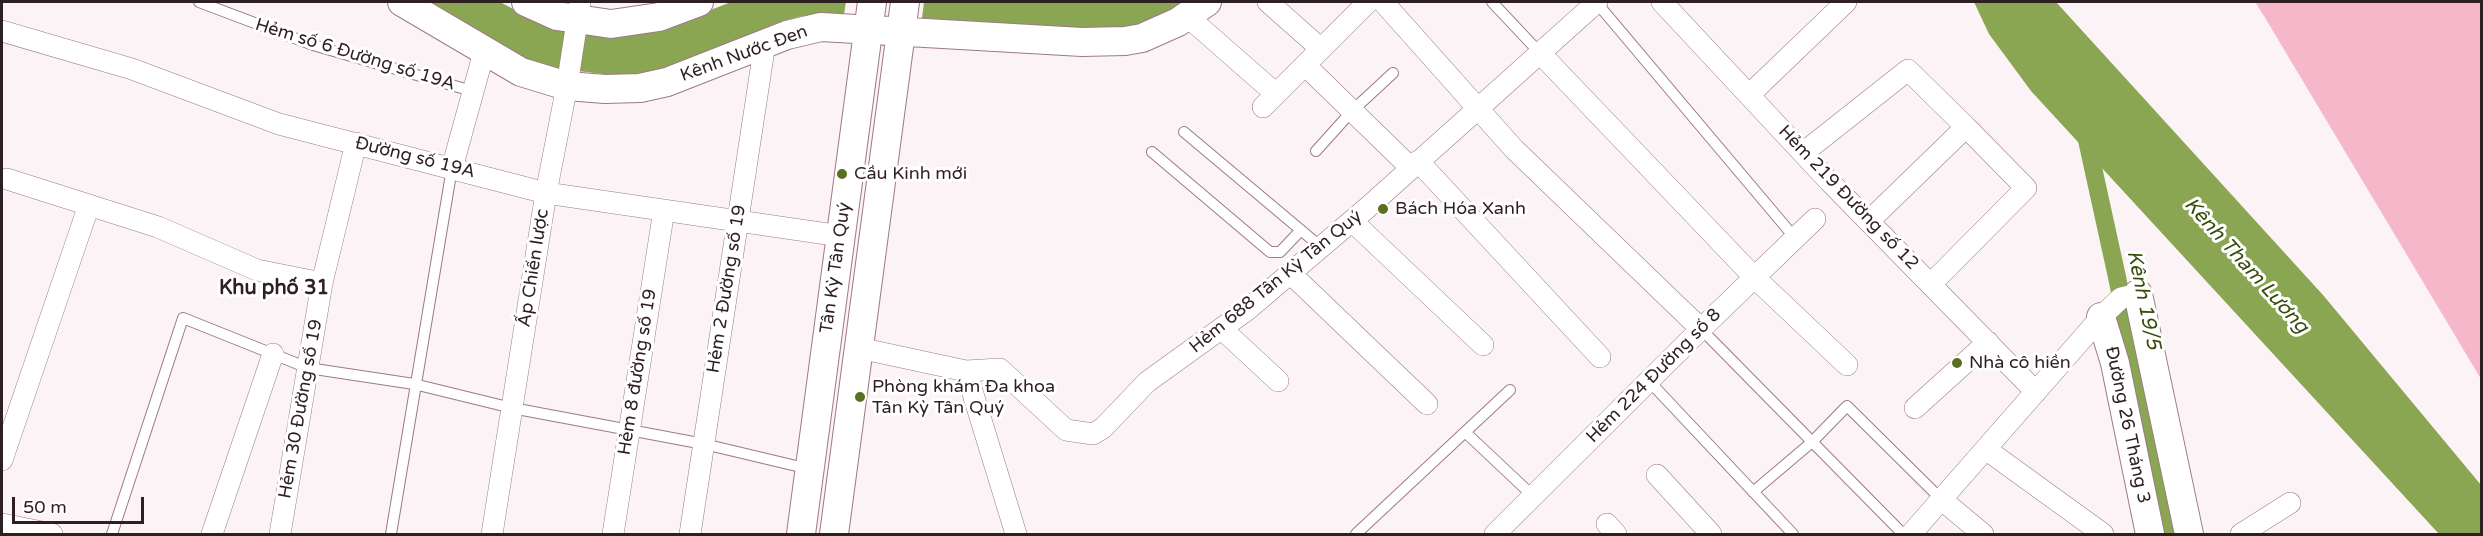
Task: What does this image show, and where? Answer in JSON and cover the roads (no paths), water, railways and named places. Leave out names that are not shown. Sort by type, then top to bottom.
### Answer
[{"type":"street","name":"Kênh Nước Đen","points":[[402,2],[521,72],[615,89],[654,86],[701,71],[765,43],[870,15],[901,31],[1105,42],[1142,38],[1197,9]]},
{"type":"street","points":[[526,2],[551,14],[628,23],[682,5]]},
{"type":"street","name":"Tân Kỳ Tân Quý","points":[[834,534],[905,2]]},
{"type":"street","points":[[1268,2],[1321,49]]},
{"type":"street","points":[[1197,9],[1270,101],[1368,2]]},
{"type":"street","points":[[1383,2],[1514,148],[1701,329]]},
{"type":"street","name":"Hẻm 219 Đường số 12","points":[[1662,2],[1803,153],[2036,392]]},
{"type":"street","points":[[1749,95],[1846,2]]},
{"type":"street","name":"Hẻm 688 Tân Kỳ Tân Quý","points":[[966,371],[1000,369],[1066,430],[1093,434],[1103,428],[1147,382],[1222,329],[1352,221],[1589,4]]},
{"type":"street","name":"Tân Kỳ Tân Quý","points":[[801,534],[870,15]]},
{"type":"street","name":"Ấp Chiến lược","points":[[492,534],[546,193],[578,18]]},
{"type":"street","name":"Đường số 19A","points":[[2,31],[132,69],[279,124],[546,193],[841,236]]},
{"type":"street","name":"Hẻm 2 Đường số 19","points":[[690,534],[765,43]]},
{"type":"street","points":[[472,91],[484,52]]},
{"type":"street","points":[[1539,52],[1754,277],[1846,365]]},
{"type":"street","points":[[1305,65],[1352,111],[1414,164],[1599,357]]},
{"type":"street","points":[[1803,153],[1908,70],[2026,188],[1930,284]]},
{"type":"street","name":"Hẻm số 6 Đường số 19A","points":[[452,168],[472,91]]},
{"type":"street","points":[[1869,221],[1966,127]]},
{"type":"street","name":"Hẻm 30 Đường số 19","points":[[280,534],[322,283],[356,143]]},
{"type":"street","points":[[7,179],[158,227],[257,270],[322,283]]},
{"type":"street","points":[[2,460],[89,205]]},
{"type":"street","name":"Hẻm 8 đường số 19","points":[[613,534],[664,210]]},
{"type":"street","name":"Hẻm 224 Đường số 8","points":[[1495,534],[1815,219]]},
{"type":"street","points":[[1352,221],[1484,345]]},
{"type":"street","points":[[1290,273],[1426,404]]},
{"type":"street","points":[[1911,534],[1987,450],[2102,316],[2121,298],[2138,294]]},
{"type":"street","name":"Đường 26 Tháng 3","points":[[2138,294],[2189,534]]},
{"type":"street","name":"Đường 26 Tháng 3","points":[[2102,316],[2115,363],[2150,534]]},
{"type":"street","points":[[1222,329],[1278,381]]},
{"type":"street","points":[[1915,408],[1988,342]]},
{"type":"street","points":[[859,348],[966,371],[1016,534]]},
{"type":"street","points":[[212,534],[273,354]]},
{"type":"street","points":[[1987,450],[2103,534]]},
{"type":"street","points":[[1657,475],[1711,534]]},
{"type":"street","points":[[1942,500],[1983,534]]},
{"type":"street","points":[[2241,534],[2290,503]]},
{"type":"street","points":[[2,524],[52,534]]},
{"type":"lane","name":"Hẻm số 6 Đường số 19A","points":[[199,2],[313,45],[472,91]]},
{"type":"lane","points":[[1492,2],[1539,52]]},
{"type":"lane","points":[[1589,4],[1795,238]]},
{"type":"lane","points":[[1316,151],[1352,111],[1393,73]]},
{"type":"lane","points":[[1184,132],[1321,247]]},
{"type":"lane","points":[[1152,152],[1270,252],[1280,252],[1301,230]]},
{"type":"lane","points":[[391,534],[414,384],[452,168]]},
{"type":"lane","points":[[112,534],[183,318],[308,368],[414,384],[512,408],[704,444],[810,469]]},
{"type":"lane","points":[[1701,329],[1903,534]]},
{"type":"lane","points":[[1649,381],[1793,534]]},
{"type":"lane","points":[[1356,534],[1510,390]]},
{"type":"lane","points":[[1753,492],[1812,442],[1847,406],[1942,500]]},
{"type":"lane","points":[[1465,432],[1533,496]]},
{"type":"water","points":[[424,2],[500,2],[532,19],[628,36],[665,28],[731,2],[846,2],[844,14],[802,16],[783,21],[685,63],[637,74],[611,75],[545,67],[529,61]]},
{"type":"water","points":[[924,2],[1185,2],[1145,23],[1095,30],[922,18]]},
{"type":"water","name":"Kênh Tham Lương","points":[[1974,2],[2056,2],[2323,295],[2481,485],[2481,534],[2439,534],[2031,91],[1989,34]]},
{"type":"waterway","name":"Kênh 19/5","points":[[2085,131],[2169,534]]},
{"type":"place","name":"Cầu Kinh mới","points":[[842,174]]},
{"type":"place","name":"Bách Hóa Xanh","points":[[1383,209]]},
{"type":"place","name":"Nhà cô hiền","points":[[1957,363]]},
{"type":"place","name":"Phòng khám Đa khoa Tân Kỳ Tân Quý","points":[[860,397]]},
{"type":"district","name":"Khu phố 31","points":[[274,289]]}]
